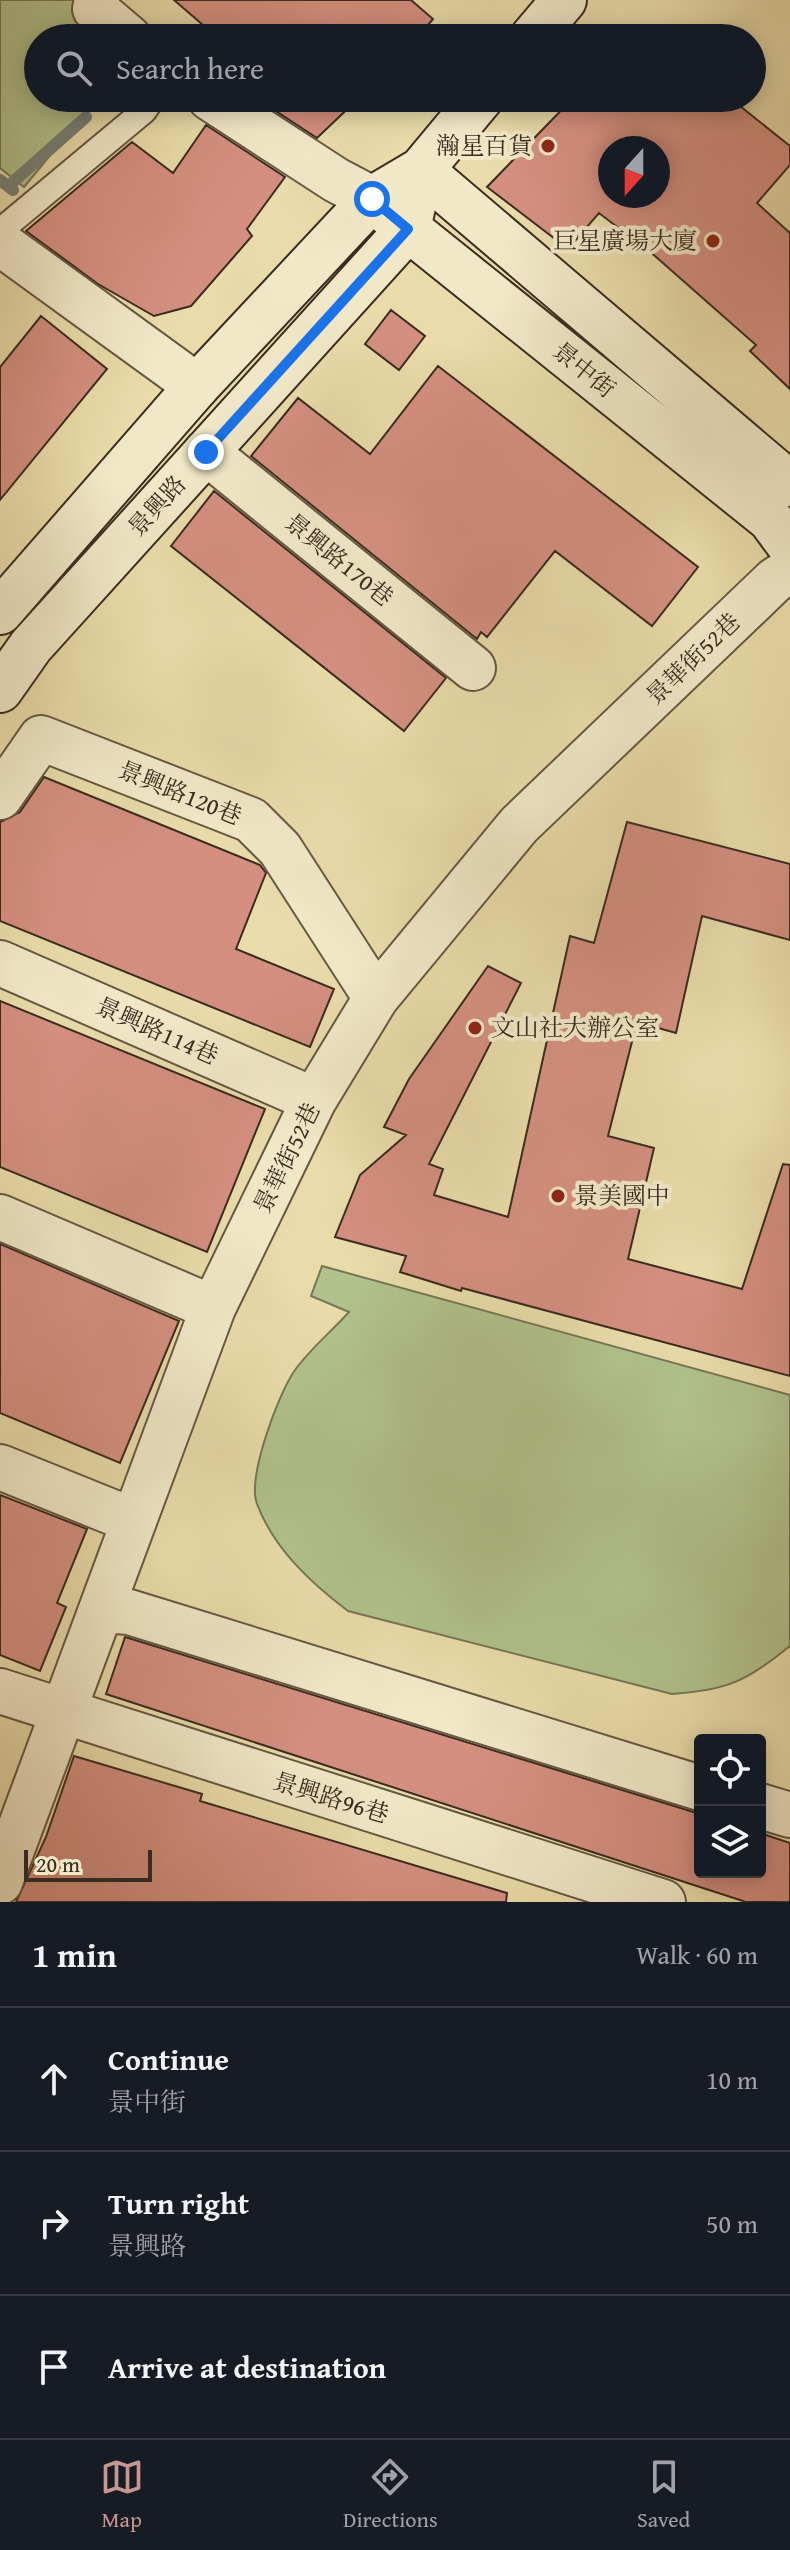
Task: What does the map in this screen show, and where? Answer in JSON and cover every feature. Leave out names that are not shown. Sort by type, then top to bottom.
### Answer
[{"type":"street","points":[[97,0],[95,9],[113,24]]},
{"type":"street","points":[[544,24],[564,0]]},
{"type":"street","name":"景中街","points":[[232,112],[336,180],[372,199],[770,519],[790,546]]},
{"type":"street","name":"景興路","points":[[0,612],[197,386],[372,199],[421,170],[469,112]]},
{"type":"street","name":"景中街","points":[[421,170],[790,484]]},
{"type":"street","name":"景興路","points":[[0,690],[31,646],[408,229],[421,170]]},
{"type":"street","points":[[0,243],[197,386]]},
{"type":"street","name":"景興路170巷","points":[[206,452],[473,668]]},
{"type":"street","name":"景華街52巷","points":[[0,1882],[213,1308],[314,1100],[376,998],[519,825],[775,580],[790,570]]},
{"type":"street","name":"景興路120巷","points":[[0,797],[41,738],[251,820],[280,849],[376,998]]},
{"type":"street","name":"景興路114巷","points":[[0,963],[314,1100]]},
{"type":"street","points":[[0,1217],[213,1308]]},
{"type":"street","points":[[0,1467],[134,1521]]},
{"type":"street","points":[[103,1610],[129,1612],[694,1786]]},
{"type":"street","name":"景興路96巷","points":[[0,1691],[64,1714],[663,1902]]},
{"type":"street","points":[[766,1808],[790,1815]]},
{"type":"lane","points":[[0,231],[143,112]]},
{"type":"green space","points":[[0,0],[88,0],[82,24],[24,24],[24,112],[86,112],[24,187],[0,168]]},
{"type":"green space","points":[[322,1266],[790,1395],[790,1646],[736,1682],[708,1690],[672,1694],[348,1611],[334,1600],[307,1577],[273,1536],[257,1504],[255,1492],[266,1436],[288,1382],[307,1355],[349,1312],[311,1296]]},
{"type":"building","points":[[174,0],[411,0],[433,19],[429,24],[202,24]]},
{"type":"building","points":[[277,112],[344,112],[317,138]]},
{"type":"building","name":"巨星廣場大廈","points":[[559,112],[748,112],[790,146],[790,165],[757,203],[790,233],[790,389],[750,351],[756,345],[655,256],[599,213],[568,249],[487,187]]},
{"type":"building","points":[[206,125],[285,177],[247,229],[252,236],[191,306],[154,316],[98,284],[26,231],[132,142],[173,173]]},
{"type":"building","points":[[391,310],[425,336],[399,370],[365,344]]},
{"type":"building","points":[[41,316],[107,369],[0,500],[0,367]]},
{"type":"building","points":[[438,366],[698,567],[652,626],[555,551],[487,637],[481,632],[477,639],[251,456],[298,398],[370,454]]},
{"type":"building","points":[[214,491],[446,678],[404,731],[171,546]]},
{"type":"building","points":[[44,777],[260,865],[266,873],[236,949],[334,989],[310,1047],[0,921],[0,822],[20,812]]},
{"type":"building","points":[[627,822],[790,864],[790,940],[702,916],[676,1033],[637,1022],[608,1136],[654,1148],[628,1259],[742,1289],[783,1164],[790,1165],[790,1376],[462,1288],[461,1291],[400,1272],[406,1256],[335,1237],[360,1175],[406,1135],[384,1127],[409,1079],[488,966],[521,983],[429,1164],[443,1169],[434,1195],[508,1217],[570,936],[594,943]]},
{"type":"building","points":[[0,1001],[265,1109],[207,1252],[0,1167]]},
{"type":"building","points":[[0,1244],[179,1321],[120,1463],[0,1413]]},
{"type":"building","points":[[0,1495],[87,1529],[57,1603],[66,1607],[40,1671],[0,1655]]},
{"type":"building","points":[[125,1637],[694,1812],[694,1878],[766,1878],[766,1835],[790,1843],[790,1902],[746,1902],[106,1694]]},
{"type":"building","points":[[74,1756],[202,1794],[200,1801],[507,1893],[506,1902],[16,1902],[46,1837]]},
{"type":"waterway","points":[[13,182],[86,117]]},
{"type":"waterway","points":[[0,180],[13,190]]},
{"type":"place","name":"瀚星百貨","points":[[548,146]]},
{"type":"place","name":"巨星廣場大廈","points":[[713,241]]},
{"type":"place","name":"文山社大辦公室","points":[[475,1028]]},
{"type":"place","name":"景美國中","points":[[558,1196]]},
{"type":"route","points":[[206,452],[408,229],[372,199]]}]
